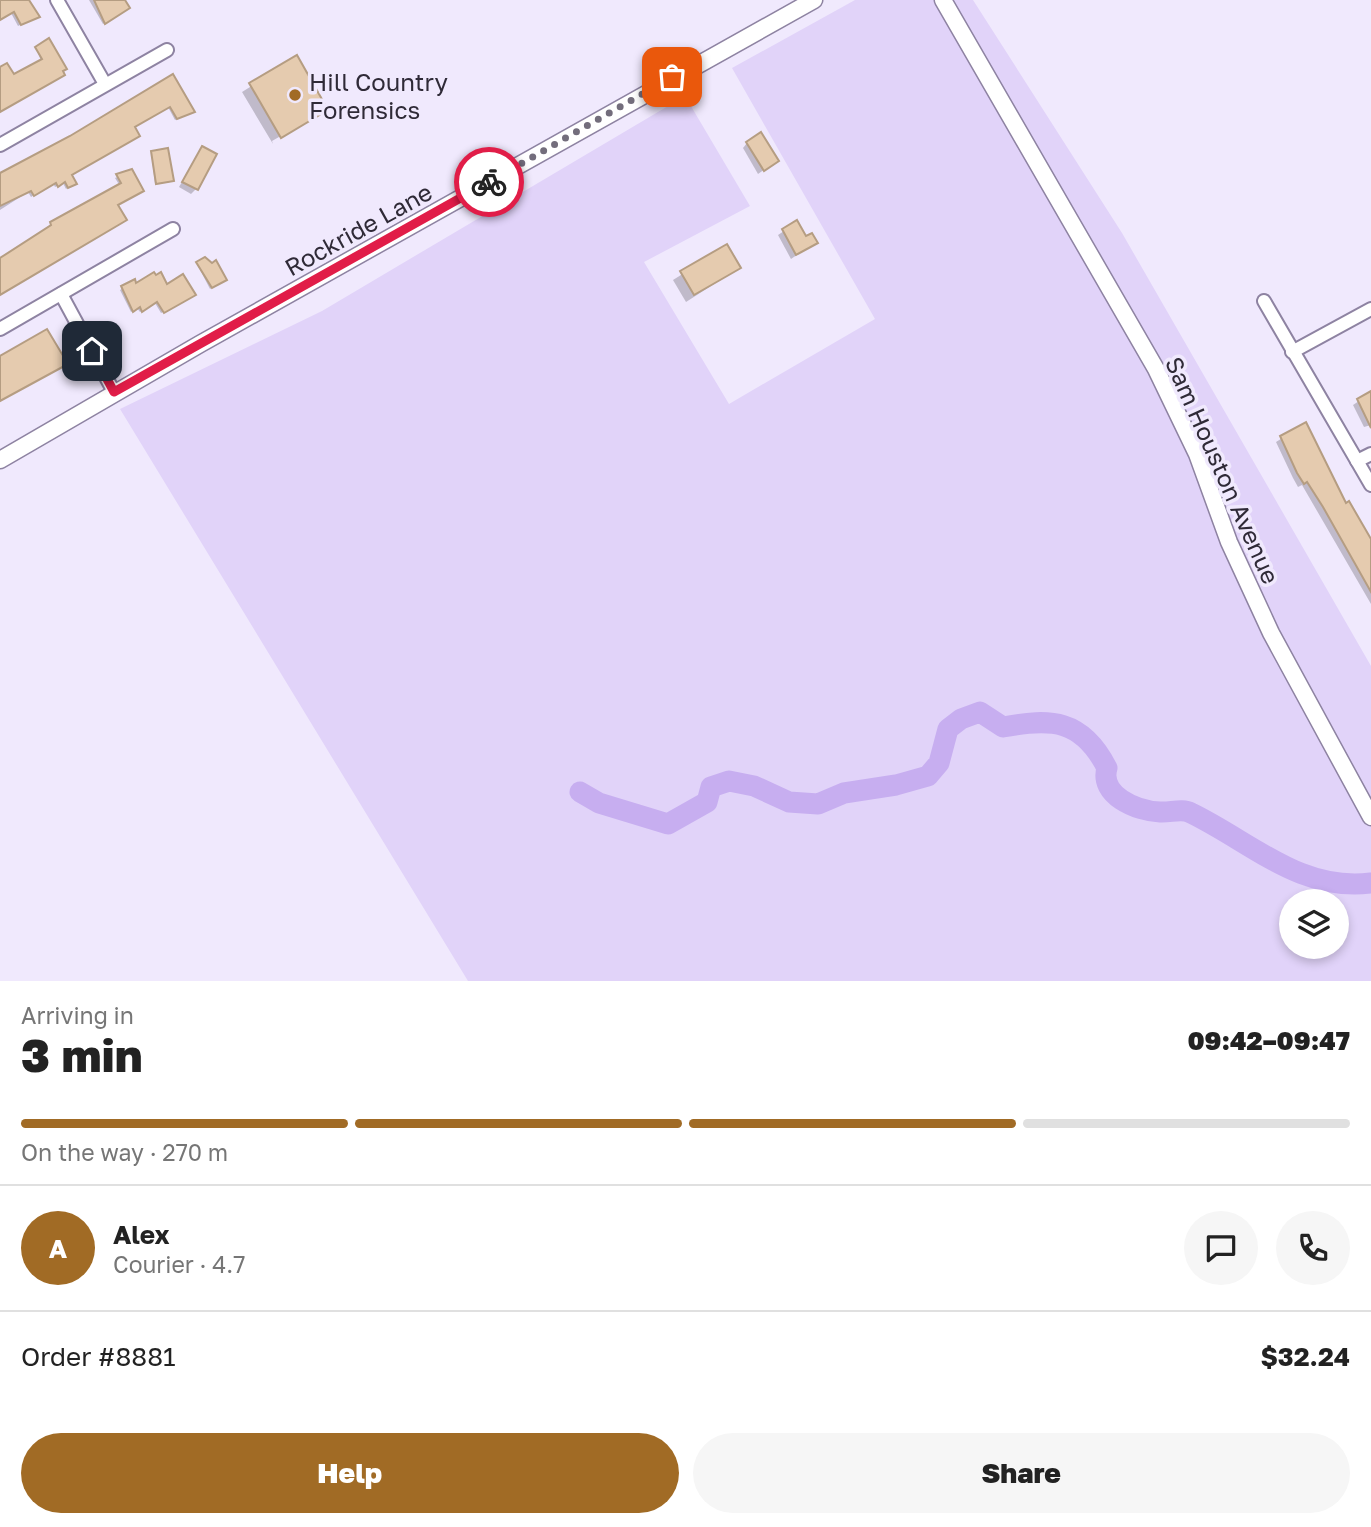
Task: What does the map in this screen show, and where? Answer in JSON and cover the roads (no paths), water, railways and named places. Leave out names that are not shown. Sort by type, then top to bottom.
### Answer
[{"type":"street","points":[[57,0],[106,84]]},
{"type":"street","name":"Rockride Lane","points":[[0,460],[114,392],[814,0]]},
{"type":"street","name":"Sam Houston Avenue","points":[[943,0],[1156,369],[1196,454],[1229,542],[1271,633],[1371,817]]},
{"type":"street","points":[[0,145],[167,50]]},
{"type":"street","points":[[0,329],[173,229]]},
{"type":"street","points":[[61,294],[114,392]]},
{"type":"street","points":[[1264,301],[1371,485]]},
{"type":"street","points":[[1292,352],[1371,309]]},
{"type":"street","points":[[1357,461],[1371,454]]},
{"type":"waterway","points":[[580,792],[599,803],[668,824],[707,802],[711,787],[729,781],[754,786],[789,802],[818,804],[844,793],[896,785],[928,776],[939,763],[948,729],[961,719],[980,712],[1003,727],[1050,723],[1076,731],[1087,740],[1107,768],[1106,778],[1114,794],[1131,805],[1151,811],[1187,812],[1277,862],[1321,880],[1345,884],[1371,883]]},
{"type":"place","name":"Hill Country Forensics","points":[[295,95]]}]
